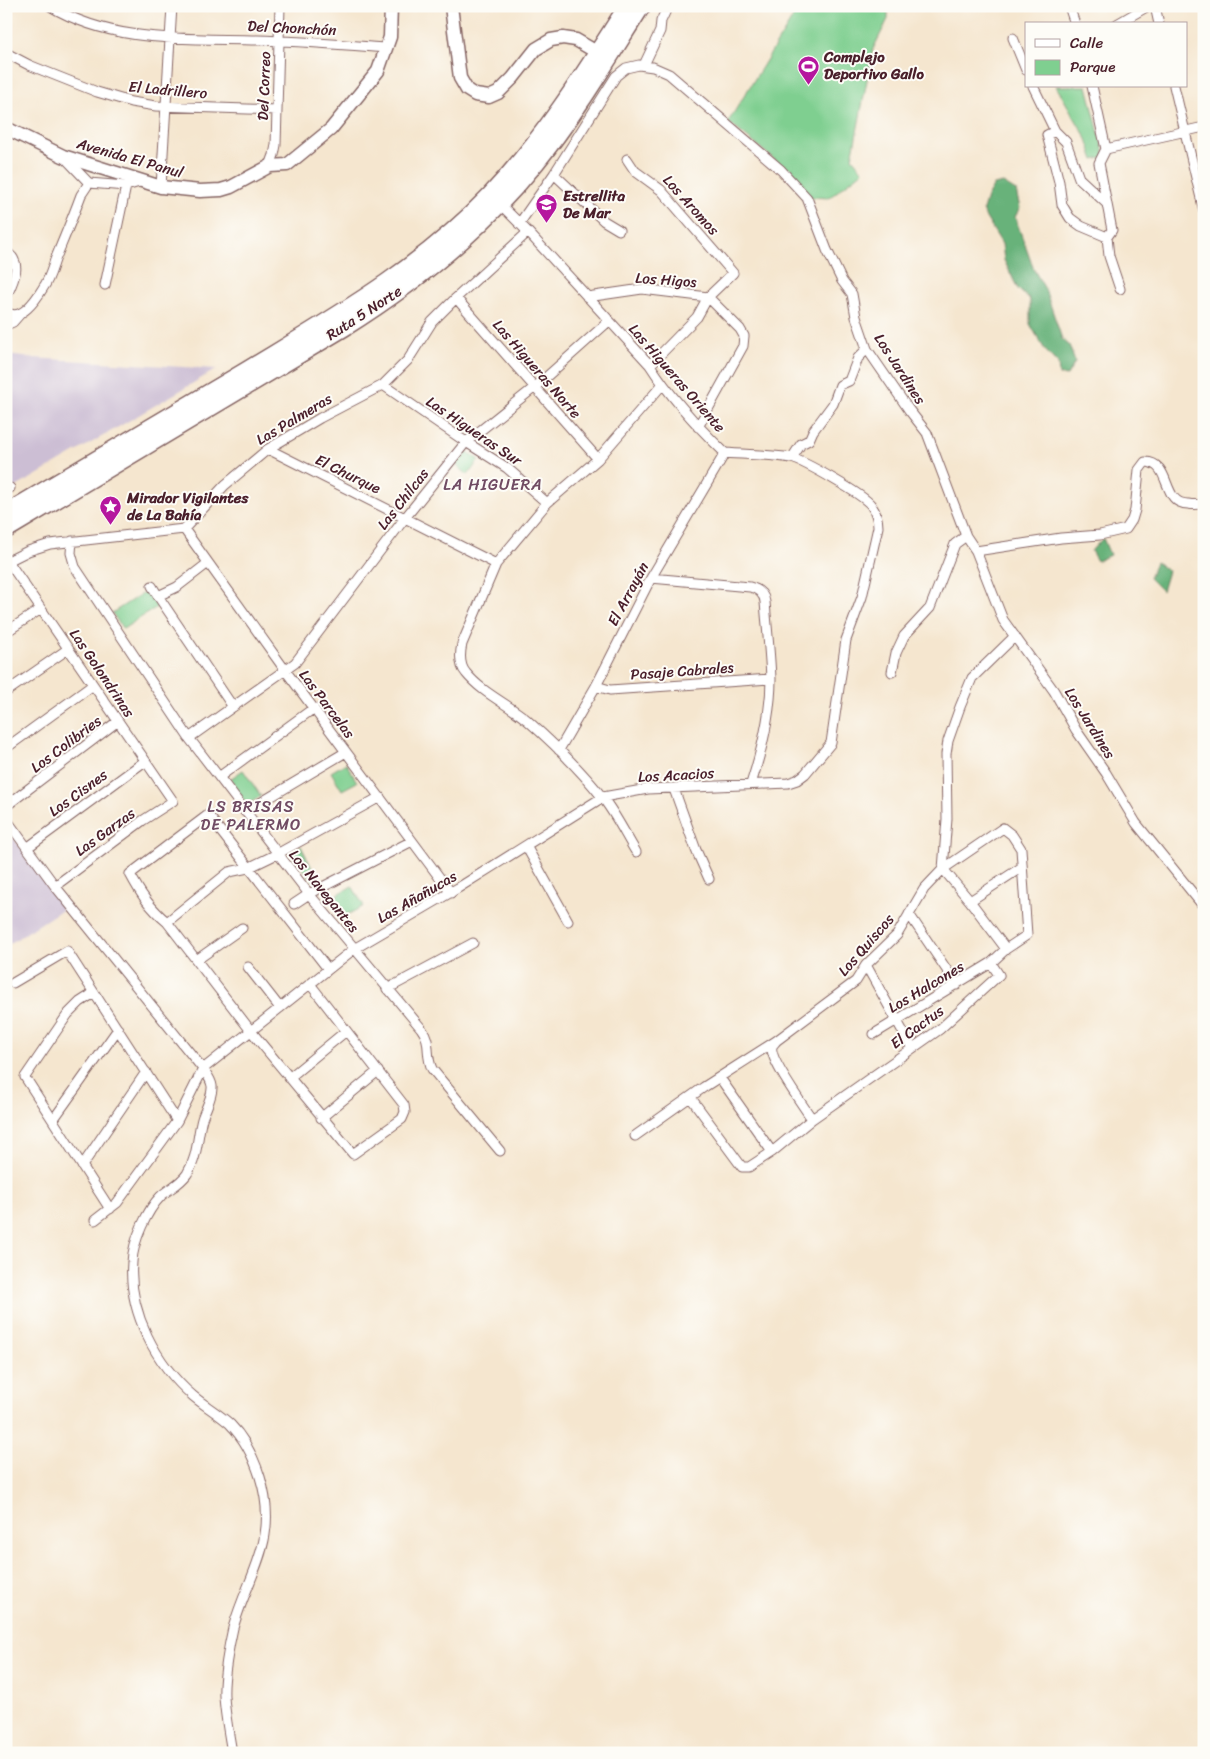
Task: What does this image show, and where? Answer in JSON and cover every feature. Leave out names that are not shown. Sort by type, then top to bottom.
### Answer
[{"type":"highway","name":"Ruta 5 Norte","points":[[603,55],[627,6]]},
{"type":"highway","name":"Ruta 5 Norte","points":[[6,530],[360,318],[433,265],[495,200],[546,129],[642,6]]},
{"type":"highway","name":"Ruta 5 Norte","points":[[6,513],[354,305],[495,200]]},
{"type":"street","name":"Del Chonchón","points":[[50,6],[84,23],[113,32],[142,36],[279,41],[387,48]]},
{"type":"street","points":[[161,187],[172,6]]},
{"type":"street","name":"Del Correo","points":[[270,166],[275,150],[280,6]]},
{"type":"street","name":"Avenida El Panul","points":[[6,128],[63,156],[161,187],[200,191],[221,190],[231,187],[270,166],[287,165],[331,129],[378,71],[387,48],[391,25],[391,6]]},
{"type":"street","points":[[451,6],[462,82],[467,90],[479,97],[489,97],[502,90],[536,49],[551,40],[563,38],[576,40],[603,55]]},
{"type":"street","points":[[519,224],[554,174],[616,76],[630,66],[644,65],[660,32],[668,6]]},
{"type":"street","points":[[1068,6],[1074,22]]},
{"type":"street","points":[[1120,22],[1148,6]]},
{"type":"street","points":[[1155,6],[1159,22]]},
{"type":"street","points":[[1013,38],[1025,68]]},
{"type":"street","name":"El Ladrillero","points":[[6,53],[30,65],[108,96],[131,102],[166,106],[277,110]]},
{"type":"street","name":"Los Jardines","points":[[644,65],[661,70],[677,80],[781,170],[807,198],[842,281],[852,294],[856,318],[867,349],[927,433],[966,536],[976,551],[1002,620],[1054,691],[1076,730],[1129,809],[1136,823],[1204,907]]},
{"type":"street","points":[[1035,88],[1055,131],[1066,142],[1079,178],[1107,204]]},
{"type":"street","points":[[1092,88],[1106,149],[1099,163],[1112,230],[1107,237],[1109,256],[1120,289]]},
{"type":"street","points":[[1174,88],[1184,132],[1200,182],[1204,210]]},
{"type":"street","points":[[1106,149],[1204,127]]},
{"type":"street","points":[[1055,131],[1047,135],[1060,182],[1062,205],[1070,218],[1081,226],[1107,237]]},
{"type":"street","points":[[63,156],[89,183],[126,186],[143,181]]},
{"type":"street","name":"Los Aromos","points":[[627,159],[635,171],[661,190],[733,273],[708,297]]},
{"type":"street","points":[[554,174],[604,221],[619,230]]},
{"type":"street","points":[[6,325],[13,322],[25,311],[44,287],[82,195],[89,183]]},
{"type":"street","points":[[105,286],[126,186]]},
{"type":"street","name":"Las Higueras Oriente","points":[[495,200],[528,232],[650,365],[662,385],[698,427],[725,453],[792,458],[837,481],[864,499],[874,511],[878,527],[862,597],[846,640],[831,743],[805,774],[797,780],[788,783],[751,784]]},
{"type":"street","name":"Las Palmeras","points":[[184,529],[224,485],[268,449],[320,418],[383,385],[408,360],[432,322],[528,232]]},
{"type":"street","points":[[6,252],[12,256],[17,266],[6,297]]},
{"type":"street","name":"Los Higos","points":[[587,297],[642,289],[708,297],[740,329],[744,340],[743,346],[698,427]]},
{"type":"street","points":[[650,365],[697,317],[708,297]]},
{"type":"street","name":"Las Higueras Norte","points":[[456,298],[598,459]]},
{"type":"street","points":[[6,310],[8,313],[20,314]]},
{"type":"street","name":"Las Chilcas","points":[[189,738],[295,663],[405,518],[466,442],[535,387],[609,321]]},
{"type":"street","points":[[792,458],[801,444],[809,440],[813,431],[833,404],[840,386],[849,381],[858,358],[867,349]]},
{"type":"street","name":"Las Higueras Sur","points":[[383,385],[507,468],[547,503]]},
{"type":"street","points":[[636,852],[603,797],[559,750],[525,719],[483,689],[466,673],[460,654],[462,644],[496,564],[547,503],[598,459],[662,385]]},
{"type":"street","name":"El Churque","points":[[268,449],[496,564]]},
{"type":"street","name":"El Arrayán","points":[[559,750],[596,686],[651,578],[725,453]]},
{"type":"street","points":[[976,551],[1061,538],[1100,536],[1115,533],[1126,528],[1132,520],[1135,510],[1139,470],[1145,462],[1151,462],[1162,471],[1170,494],[1176,500],[1185,504],[1204,503]]},
{"type":"street","points":[[7,562],[39,547],[72,541],[184,529]]},
{"type":"street","name":"Las Parcelas","points":[[184,529],[285,670],[451,893]]},
{"type":"street","points":[[892,672],[896,653],[904,636],[930,608],[955,544],[966,536]]},
{"type":"street","name":"Los Navegantes","points":[[72,541],[71,554],[75,567],[189,738],[309,894],[425,1032],[432,1069],[500,1151]]},
{"type":"street","name":"Las Golondrinas","points":[[7,562],[41,608],[173,801]]},
{"type":"street","points":[[158,596],[177,587],[208,563]]},
{"type":"street","points":[[651,578],[750,587],[761,592],[765,602],[771,679],[766,729],[751,784]]},
{"type":"street","points":[[152,586],[233,707]]},
{"type":"street","points":[[6,632],[41,608]]},
{"type":"street","points":[[1006,949],[943,869],[947,819],[946,754],[948,741],[972,678],[1015,636]]},
{"type":"street","points":[[6,692],[68,649]]},
{"type":"street","name":"Pasaje Cabrales","points":[[596,686],[610,690],[771,679]]},
{"type":"street","points":[[6,748],[93,684]]},
{"type":"street","points":[[219,777],[314,708]]},
{"type":"street","name":"Los Colibries","points":[[6,806],[118,722]]},
{"type":"street","points":[[245,812],[346,752]]},
{"type":"street","name":"Los Cisnes","points":[[27,848],[145,761]]},
{"type":"street","name":"Los Acacios","points":[[603,797],[635,790],[751,784]]},
{"type":"street","points":[[674,789],[696,850],[709,879]]},
{"type":"street","name":"Las Añañucas","points":[[95,1220],[117,1203],[177,1121],[203,1069],[354,949],[451,893],[603,797]]},
{"type":"street","points":[[167,922],[230,872],[248,868],[277,854],[380,798]]},
{"type":"street","name":"Las Garzas","points":[[55,886],[142,821],[173,801]]},
{"type":"street","points":[[310,984],[404,1105],[405,1112],[399,1122],[353,1154],[288,1078],[167,922],[155,912],[140,894],[130,874],[208,816],[328,969]]},
{"type":"street","points":[[6,818],[55,886],[211,1080],[212,1088],[202,1118],[193,1163],[181,1181],[163,1194],[149,1212],[134,1250],[132,1275],[140,1315],[156,1352],[183,1387],[231,1425],[246,1444],[257,1467],[264,1491],[266,1514],[262,1549],[233,1628],[228,1656],[224,1694],[232,1753]]},
{"type":"street","name":"Los Quiscos","points":[[635,1136],[704,1087],[776,1040],[856,981],[866,965],[897,935],[924,888],[943,869],[1002,828],[1012,835],[1021,849],[1022,867]]},
{"type":"street","points":[[294,904],[309,894],[412,841]]},
{"type":"street","points":[[526,846],[568,921]]},
{"type":"street","points":[[970,901],[1022,867],[1027,935],[1006,949],[991,963]]},
{"type":"street","points":[[910,914],[956,985]]},
{"type":"street","points":[[198,960],[242,928]]},
{"type":"street","points":[[387,988],[473,943]]},
{"type":"street","points":[[13,983],[67,951],[177,1121]]},
{"type":"street","name":"Los Halcones","points":[[874,1034],[991,963]]},
{"type":"street","name":"El Cactus","points":[[691,1098],[742,1167],[749,1167],[772,1152],[812,1119],[940,1029],[999,975],[991,963]]},
{"type":"street","points":[[866,965],[912,1048]]},
{"type":"street","points":[[248,967],[280,1008]]},
{"type":"street","points":[[94,993],[80,1002],[68,1014],[25,1077],[110,1209]]},
{"type":"street","points":[[53,1120],[118,1029]]},
{"type":"street","points":[[288,1078],[346,1031]]},
{"type":"street","points":[[776,1040],[772,1047],[772,1054],[778,1068],[812,1119]]},
{"type":"street","points":[[321,1118],[378,1071]]},
{"type":"street","points":[[82,1166],[146,1072]]},
{"type":"street","points":[[720,1078],[772,1152]]},
{"type":"shaded area","points":[[6,355],[32,358],[217,369],[6,493]]},
{"type":"shaded area","points":[[6,828],[66,907],[6,946]]},
{"type":"green space","name":"Complejo Deportivo Gallo","points":[[800,6],[888,6],[888,19],[873,49],[852,158],[863,171],[829,198],[811,197],[785,168],[728,122]]},
{"type":"green space","points":[[1057,88],[1088,88],[1105,157],[1094,160],[1087,139]]},
{"type":"green space","points":[[1003,183],[1016,191],[1020,208],[1015,217],[1034,270],[1045,289],[1062,339],[1069,345],[1075,362],[1067,376],[1059,375],[1058,364],[1045,350],[1030,324],[1030,300],[1018,289],[1004,260],[1002,244],[983,210],[987,197],[994,185]]},
{"type":"green space","points":[[466,451],[479,460],[468,475],[456,465]]},
{"type":"green space","points":[[1103,538],[1110,555],[1097,561],[1091,551]]},
{"type":"green space","points":[[1156,562],[1168,571],[1162,591],[1149,578]]},
{"type":"green space","points":[[146,591],[157,607],[123,629],[112,613]]},
{"type":"green space","points":[[346,763],[357,782],[342,790],[331,772]]},
{"type":"green space","points":[[243,770],[261,796],[247,805],[230,779]]},
{"type":"green space","points":[[301,846],[318,880],[315,883],[288,852]]},
{"type":"green space","points":[[352,886],[364,906],[341,918],[330,899]]},
{"type":"place","name":"Complejo Deportivo Gallo","points":[[808,85]]},
{"type":"place","name":"Estrellita De Mar","points":[[547,224]]},
{"type":"place","name":"Mirador Vigilantes de La Bahía","points":[[111,526]]},
{"type":"district","name":"LA HIGUERA","points":[[493,484]]},
{"type":"district","name":"LS BRISAS DE PALERMO","points":[[251,815]]}]
